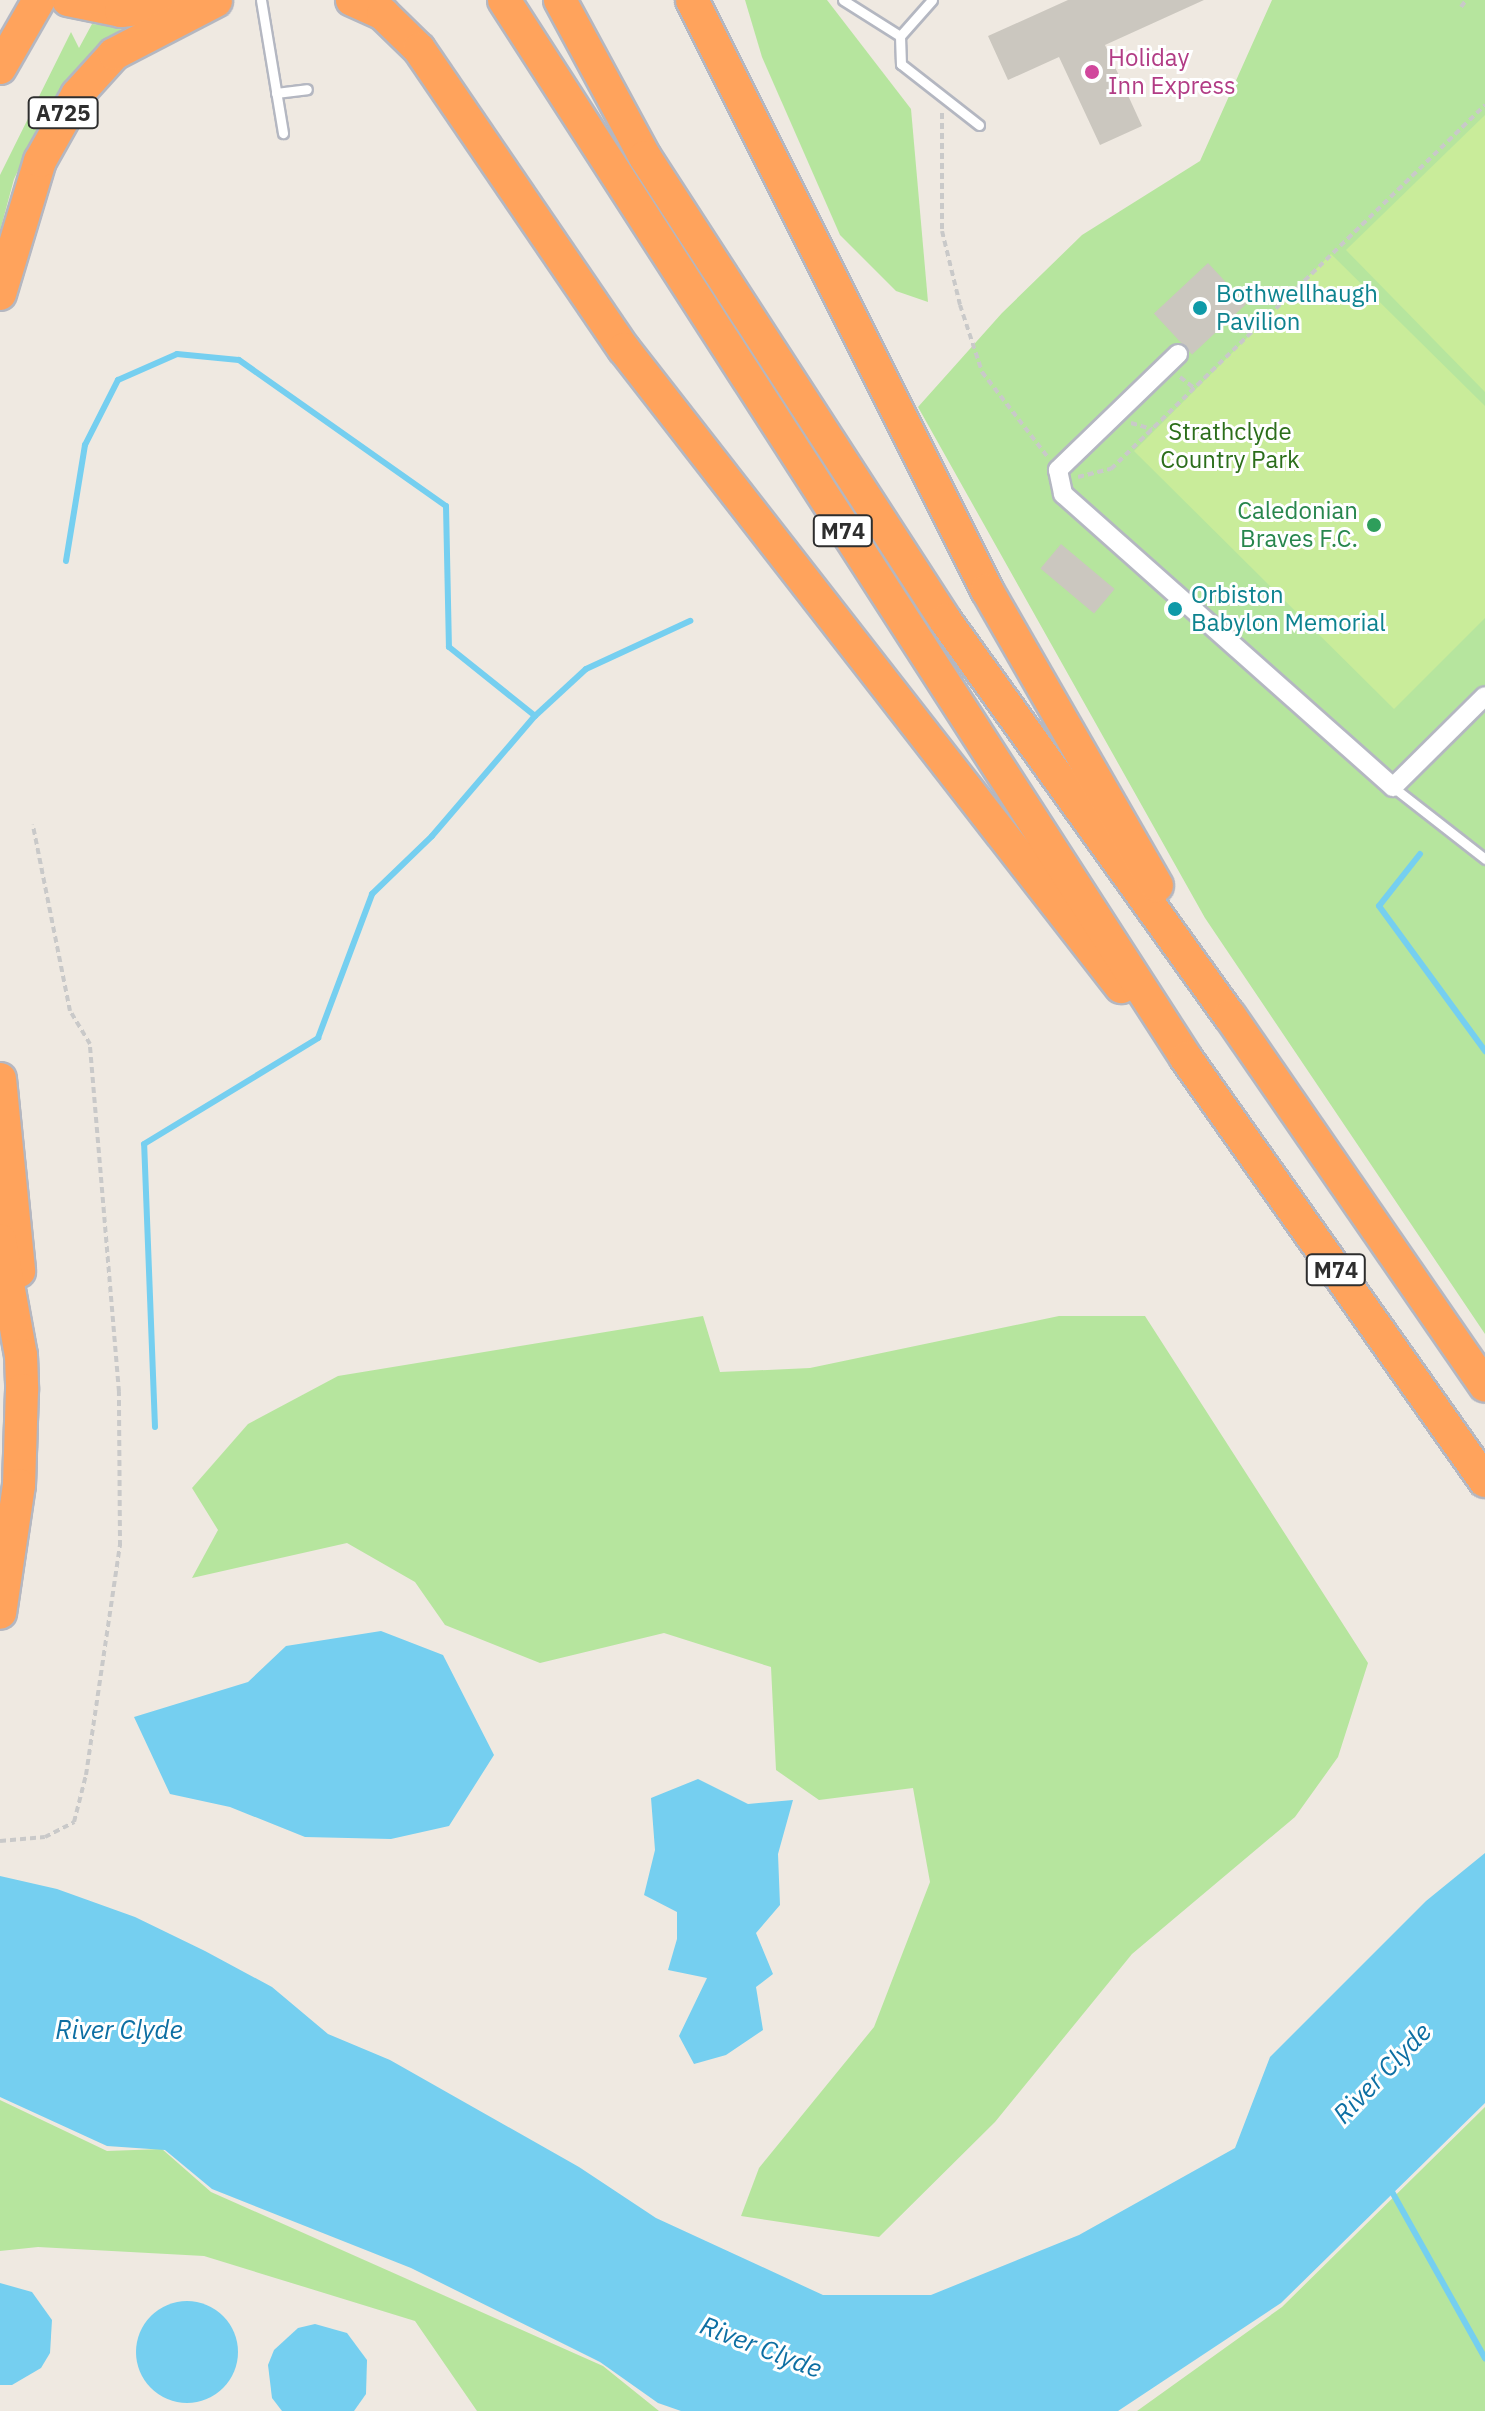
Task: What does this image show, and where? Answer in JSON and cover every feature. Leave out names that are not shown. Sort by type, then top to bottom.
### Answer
[{"type":"highway","points":[[0,68],[39,0]]},
{"type":"highway","name":"A725","points":[[68,0],[101,9],[218,0]]},
{"type":"highway","name":"A725","points":[[0,294],[40,161],[77,95],[114,54],[218,0]]},
{"type":"highway","points":[[352,0],[383,14],[419,49],[624,349],[943,753],[1090,953],[1186,1058]]},
{"type":"highway","name":"M74","points":[[504,0],[1186,1058],[1485,1481]]},
{"type":"highway","name":"M74","points":[[560,0],[645,157],[945,620],[1230,1016],[1485,1386]]},
{"type":"highway","points":[[692,0],[987,590],[1230,1016]]},
{"type":"highway","points":[[0,1079],[19,1242],[21,1355],[19,1485],[0,1613]]},
{"type":"highway","points":[[0,1240],[21,1355]]},
{"type":"street","points":[[1178,354],[1059,476],[1063,494],[1393,787],[1485,696]]},
{"type":"lane","points":[[261,0],[283,133]]},
{"type":"lane","points":[[843,0],[900,36]]},
{"type":"lane","points":[[932,0],[900,36],[901,64],[979,125]]},
{"type":"lane","points":[[276,93],[307,89]]},
{"type":"lane","points":[[1393,787],[1485,859]]},
{"type":"path","points":[[1461,7],[1466,0]]},
{"type":"path","points":[[942,98],[942,231],[960,305],[982,372],[1059,476],[1111,469],[1485,105]]},
{"type":"path","points":[[0,1841],[45,1837],[74,1822],[86,1775],[120,1546],[119,1392],[90,1044],[70,1011],[33,825]]},
{"type":"green space","points":[[745,0],[827,0],[911,109],[928,302],[896,291],[840,235],[762,57]]},
{"type":"green space","name":"Strathclyde Country Park","points":[[1272,0],[1485,0],[1485,1334],[1205,918],[918,407],[1002,313],[1082,235],[1200,161]]},
{"type":"green space","points":[[92,24],[123,27],[52,102],[14,179],[0,231],[0,175],[71,32],[79,48]]},
{"type":"green space","points":[[1485,115],[1485,392],[1346,250]]},
{"type":"green space","name":"Caledonian Braves F.C.","points":[[1331,254],[1485,406],[1485,618],[1394,709],[1134,451]]},
{"type":"green space","points":[[703,1316],[720,1372],[810,1368],[1059,1316],[1145,1316],[1368,1663],[1338,1757],[1295,1817],[1132,1954],[995,2122],[879,2237],[741,2216],[759,2168],[874,2027],[930,1882],[913,1788],[819,1800],[776,1770],[771,1667],[664,1633],[540,1663],[445,1625],[415,1582],[347,1543],[192,1578],[218,1530],[192,1488],[248,1424],[338,1376]]},
{"type":"green space","points":[[0,2100],[107,2151],[162,2149],[211,2192],[603,2366],[659,2411],[477,2411],[415,2321],[204,2256],[38,2247],[0,2251]]},
{"type":"green space","points":[[1485,2107],[1485,2411],[1137,2411],[1282,2307]]},
{"type":"water","points":[[381,1631],[443,1655],[494,1755],[449,1826],[391,1839],[305,1837],[230,1807],[170,1794],[134,1717],[248,1682],[286,1646]]},
{"type":"water","points":[[698,1779],[748,1804],[793,1800],[778,1854],[780,1905],[756,1933],[773,1974],[756,1987],[763,2030],[726,2055],[694,2064],[679,2036],[707,1978],[668,1970],[677,1939],[677,1912],[644,1895],[655,1850],[651,1798]]},
{"type":"water","name":"River Clyde","points":[[1485,1853],[1485,2103],[1281,2303],[1118,2411],[681,2411],[658,2403],[600,2362],[411,2268],[212,2189],[165,2150],[107,2146],[0,2097],[0,1876],[57,1889],[135,1917],[205,1951],[272,1987],[328,2034],[390,2060],[579,2167],[656,2218],[823,2295],[931,2295],[1079,2235],[1235,2148],[1270,2057],[1426,1901]]},
{"type":"water","points":[[0,2283],[32,2292],[52,2320],[50,2353],[41,2368],[12,2385],[0,2385]]},
{"type":"water","points":[[187,2301],[206,2305],[223,2316],[234,2333],[238,2352],[234,2371],[223,2388],[206,2399],[187,2403],[168,2399],[151,2388],[140,2371],[136,2352],[140,2333],[151,2316],[168,2305]]},
{"type":"water","points":[[315,2324],[347,2333],[367,2360],[366,2394],[354,2411],[282,2411],[272,2398],[268,2365],[274,2350],[298,2328]]},
{"type":"building","name":"Holiday Inn Express","points":[[1068,0],[1204,0],[1105,45],[1142,126],[1100,145],[1059,57],[1008,80],[988,36]]},
{"type":"building","name":"Bothwellhaugh Pavilion","points":[[1208,263],[1246,304],[1192,354],[1154,313]]},
{"type":"building","points":[[1061,544],[1115,589],[1094,614],[1040,569]]},
{"type":"waterway","points":[[66,561],[85,445],[118,380],[177,354],[239,360],[446,506],[449,647],[535,716]]},
{"type":"waterway","points":[[155,1427],[144,1144],[318,1038],[372,894],[432,836],[535,716],[586,669],[690,621]]},
{"type":"waterway","points":[[1420,854],[1379,906],[1485,1051]]},
{"type":"waterway","points":[[1391,2190],[1485,2358]]},
{"type":"place","name":"Holiday Inn Express","points":[[1092,72]]},
{"type":"place","name":"Bothwellhaugh Pavilion","points":[[1200,308]]},
{"type":"place","name":"Caledonian Braves F.C.","points":[[1374,525]]},
{"type":"place","name":"Orbiston Babylon Memorial","points":[[1175,609]]}]
